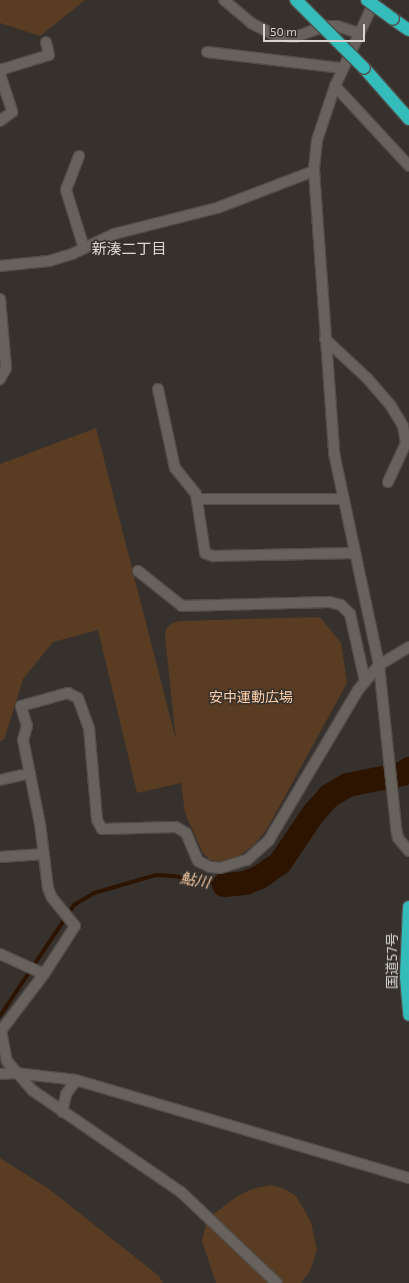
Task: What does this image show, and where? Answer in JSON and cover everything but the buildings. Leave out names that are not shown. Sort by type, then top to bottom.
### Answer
[{"type":"highway","points":[[296,0],[364,68],[409,119]]},
{"type":"highway","points":[[367,0],[409,30]]},
{"type":"highway","name":"国道57号","points":[[409,907],[406,977],[409,1015]]},
{"type":"street","points":[[224,0],[251,23],[275,35],[294,36],[326,26],[336,26],[358,33]]},
{"type":"street","points":[[375,0],[358,33],[335,86],[317,140],[314,171],[334,453],[342,499],[379,665],[398,838],[409,851]]},
{"type":"street","points":[[0,70],[49,54],[46,42]]},
{"type":"street","points":[[207,52],[342,68]]},
{"type":"street","points":[[0,74],[12,112],[0,122]]},
{"type":"street","points":[[335,86],[409,166]]},
{"type":"street","points":[[79,156],[66,190],[84,248]]},
{"type":"street","points":[[0,266],[50,260],[84,248],[114,234],[217,208],[314,171]]},
{"type":"street","points":[[0,299],[6,368],[0,379]]},
{"type":"street","points":[[325,339],[367,378],[392,406],[407,434],[406,443],[388,482]]},
{"type":"street","points":[[158,389],[175,468],[194,490],[197,499],[203,549],[209,554],[354,553]]},
{"type":"street","points":[[197,499],[342,499]]},
{"type":"street","points":[[138,571],[182,606],[330,602],[341,605],[350,614],[365,681]]},
{"type":"street","points":[[277,1283],[182,1192],[62,1112],[32,1090],[15,1072],[3,1051],[0,1032],[41,973],[75,931],[74,922],[64,913],[49,893],[44,854],[24,740],[27,726],[21,706],[73,693],[78,698],[89,728],[99,826],[108,831],[176,827],[186,833],[194,855],[204,866],[220,868],[247,860],[269,840],[365,681],[379,665],[409,647]]},
{"type":"street","points":[[0,780],[30,772]]},
{"type":"street","points":[[0,857],[44,854]]},
{"type":"street","points":[[0,954],[41,973]]},
{"type":"street","points":[[0,1074],[15,1072],[76,1080],[409,1178]]},
{"type":"street","points":[[62,1112],[66,1094],[76,1080]]},
{"type":"green space","points":[[0,0],[85,0],[40,36],[0,23]]},
{"type":"green space","name":"安中運動広場","points":[[96,428],[176,740],[165,636],[166,629],[171,624],[179,621],[320,617],[341,643],[347,683],[267,829],[255,844],[239,856],[221,861],[210,860],[203,853],[185,813],[181,783],[137,793],[98,630],[53,642],[23,679],[4,740],[0,741],[0,464]]},
{"type":"green space","points":[[0,1158],[49,1189],[159,1276],[163,1283],[0,1283]]},
{"type":"green space","points":[[271,1185],[285,1189],[296,1196],[311,1222],[317,1250],[310,1271],[301,1283],[216,1283],[202,1241],[207,1219],[236,1197],[252,1189]]},
{"type":"waterway","name":"鮎川","points":[[224,885],[245,883],[260,877],[280,863],[313,814],[329,796],[348,785],[402,774],[409,769]]},
{"type":"waterway","name":"鮎川","points":[[0,1016],[74,905],[94,893],[156,875],[174,876],[224,885]]},
{"type":"district","name":"新湊二丁目","points":[[129,249]]}]
